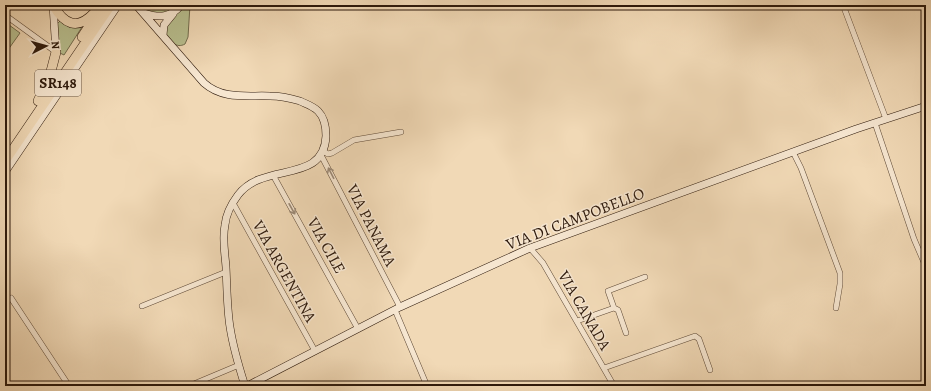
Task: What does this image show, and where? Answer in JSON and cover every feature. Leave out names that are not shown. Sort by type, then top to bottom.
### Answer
[{"type":"highway","points":[[53,5],[61,18],[72,24],[86,21],[103,5]]},
{"type":"highway","name":"SR148","points":[[5,150],[103,5]]},
{"type":"highway","name":"SR148","points":[[5,161],[111,5]]},
{"type":"highway","points":[[76,57],[106,24]]},
{"type":"highway","points":[[38,102],[50,75],[56,52]]},
{"type":"street","points":[[53,5],[56,52]]},
{"type":"street","points":[[5,172],[118,5]]},
{"type":"street","points":[[136,5],[204,83],[218,93],[230,96],[270,96],[298,101],[315,108],[325,122],[326,138],[322,153],[312,164],[273,175],[249,184],[241,190],[228,214],[224,228],[230,326],[239,365],[246,386]]},
{"type":"street","points":[[163,35],[164,25],[173,13],[182,5]]},
{"type":"street","points":[[843,5],[886,119]]},
{"type":"street","points":[[143,13],[159,16],[173,13]]},
{"type":"street","points":[[5,15],[56,52]]},
{"type":"street","name":"VIA DI CAMPOBELLO","points":[[246,386],[398,309],[530,248],[793,152],[926,106]]},
{"type":"street","points":[[875,123],[911,232],[926,267]]},
{"type":"street","points":[[322,153],[332,153],[354,140],[401,132]]},
{"type":"street","points":[[793,152],[801,168],[839,271],[840,284],[836,308]]},
{"type":"street","name":"VIA PANAMA","points":[[322,153],[398,309],[427,386]]},
{"type":"street","name":"VIA CILE","points":[[273,175],[358,329]]},
{"type":"street","name":"VIA ARGENTINA","points":[[233,203],[315,351]]},
{"type":"street","name":"VIA CANADA","points":[[530,248],[542,263],[614,386]]},
{"type":"street","points":[[142,306],[226,272]]},
{"type":"street","points":[[626,334],[618,310],[614,308],[608,294],[609,290],[645,277]]},
{"type":"street","points":[[11,298],[69,386]]},
{"type":"street","points":[[577,321],[614,308]]},
{"type":"street","points":[[604,368],[695,336],[699,339],[710,370]]},
{"type":"street","points":[[189,386],[239,365]]},
{"type":"green space","points":[[140,5],[180,5],[161,15],[144,10]]},
{"type":"green space","points":[[185,5],[190,5],[188,37],[185,44],[179,46],[174,44],[165,34],[167,25]]},
{"type":"green space","points":[[60,21],[69,27],[82,27],[64,55],[60,53],[57,24]]},
{"type":"green space","points":[[5,22],[20,33],[5,54]]}]
